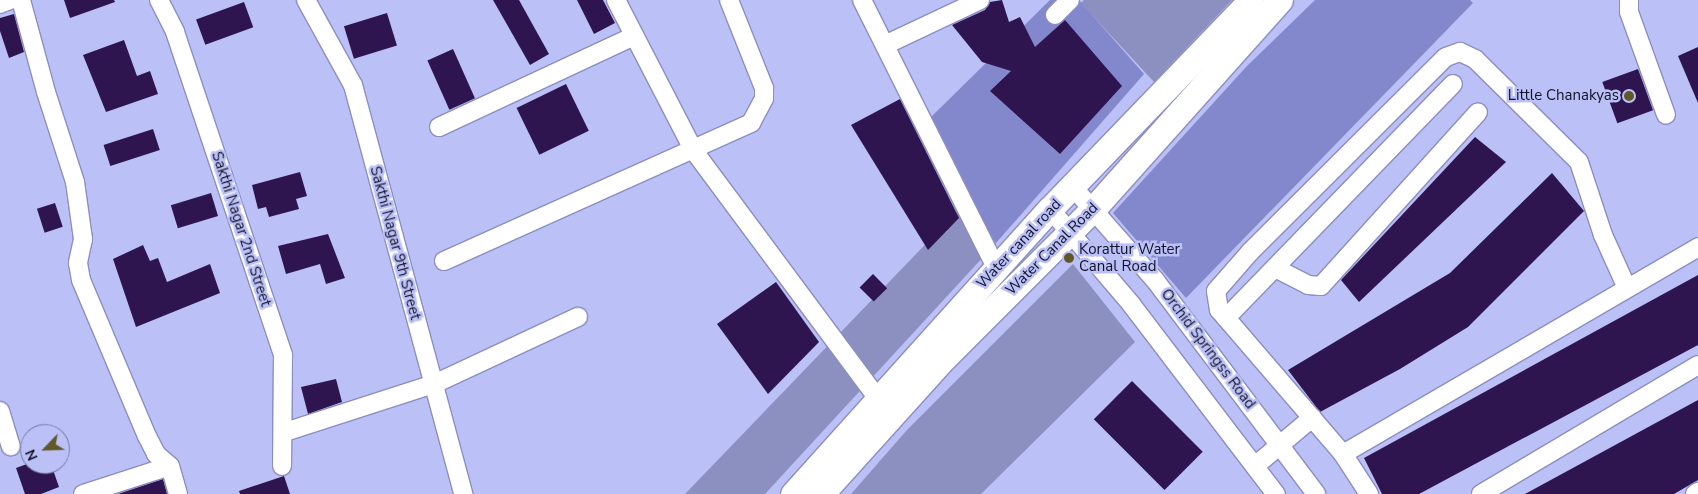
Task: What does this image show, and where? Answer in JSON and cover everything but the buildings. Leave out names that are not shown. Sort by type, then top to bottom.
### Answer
[{"type":"main road","name":"Water canal road","points":[[793,494],[887,405],[996,268],[1072,186],[1218,51],[1267,2]]},
{"type":"main road","name":"Water Canal Road","points":[[821,494],[887,405],[1094,208],[1218,51]]},
{"type":"street","points":[[0,4],[10,0]]},
{"type":"street","points":[[21,0],[46,92],[75,182],[83,239],[78,263],[81,280],[147,436],[156,454],[170,466],[178,494]]},
{"type":"street","name":"Sakthi Nagar 2nd Street","points":[[159,0],[175,32],[283,355],[285,432],[282,466]]},
{"type":"street","name":"Sakthi Nagar 9th Street","points":[[306,0],[354,85],[462,494]]},
{"type":"street","points":[[616,0],[694,151],[887,405]]},
{"type":"street","points":[[444,261],[694,151],[751,123],[764,99],[764,88],[729,0]]},
{"type":"street","points":[[862,0],[996,268]]},
{"type":"street","points":[[885,45],[980,0]]},
{"type":"street","points":[[1055,15],[1070,0]]},
{"type":"street","points":[[1629,0],[1629,12],[1666,115]]},
{"type":"street","points":[[439,127],[634,36]]},
{"type":"street","points":[[1369,494],[1343,454],[1226,318],[1216,302],[1216,291],[1250,252],[1446,57],[1460,52],[1475,59],[1579,162],[1603,235],[1626,286]]},
{"type":"street","points":[[1226,318],[1453,84]]},
{"type":"street","points":[[1275,268],[1308,285],[1320,286],[1478,112]]},
{"type":"street","name":"Orchid Springss Road","points":[[1072,186],[1094,208],[1155,280],[1282,446],[1316,494]]},
{"type":"street","points":[[1050,209],[1131,304],[1276,494]]},
{"type":"street","points":[[1343,454],[1626,286],[1698,247]]},
{"type":"street","points":[[285,432],[434,384],[578,317]]},
{"type":"street","points":[[1481,494],[1698,365]]},
{"type":"street","points":[[0,411],[11,446]]},
{"type":"street","points":[[1255,466],[1282,446],[1312,418]]},
{"type":"street","points":[[83,494],[170,466]]},
{"type":"shaded area","points":[[1050,0],[1079,0],[1144,74],[996,243],[968,200],[931,117]]},
{"type":"shaded area","points":[[1084,0],[1232,0],[1154,82],[1081,3]]},
{"type":"shaded area","points":[[1315,0],[1470,0],[1473,3],[1186,298],[1113,213],[1247,66]]},
{"type":"shaded area","points":[[968,200],[996,243],[765,494],[685,494]]},
{"type":"shaded area","points":[[1073,264],[1135,342],[981,494],[851,494],[907,430]]},
{"type":"place","name":"Little Chanakyas","points":[[1629,96]]},
{"type":"place","name":"Korattur Water Canal Road","points":[[1069,258]]}]
